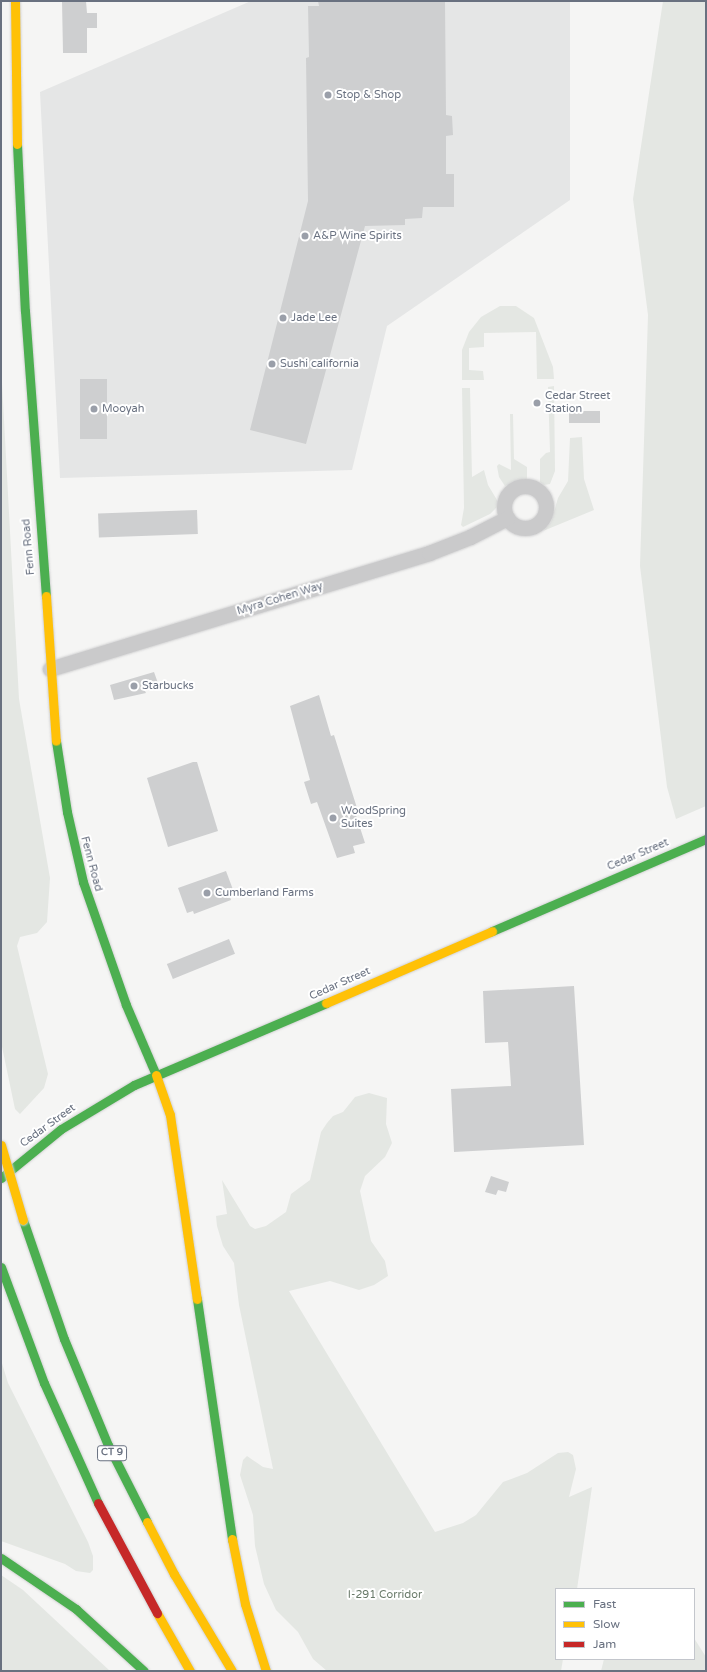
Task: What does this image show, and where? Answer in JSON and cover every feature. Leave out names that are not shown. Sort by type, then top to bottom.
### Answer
[{"type":"main road","name":"Fenn Road","points":[[15,1],[16,123],[24,303],[50,669],[61,776],[78,864],[91,907],[126,1005],[156,1075],[170,1115],[234,1554],[245,1604],[266,1671]]},
{"type":"main road","name":"Cedar Street","points":[[1,1178],[62,1129],[114,1096],[156,1075],[706,839]]},
{"type":"main road","name":"CT 9","points":[[1,1146],[23,1220],[64,1340],[108,1445],[160,1548],[232,1671]]},
{"type":"main road","points":[[1,1267],[44,1383],[83,1473],[137,1578],[190,1671]]},
{"type":"main road","points":[[1,1558],[76,1609],[144,1671]]},
{"type":"street","name":"Myra Cohen Way","points":[[50,669],[408,560],[470,537],[507,518]]},
{"type":"shaded area","points":[[251,1],[570,1],[570,200],[387,326],[352,470],[60,478],[40,92]]},
{"type":"green space","points":[[663,1],[706,1],[706,806],[676,819],[667,787],[640,566],[648,315],[633,199]]},
{"type":"green space","points":[[500,306],[516,306],[534,318],[553,367],[554,379],[537,379],[536,332],[484,333],[484,347],[469,348],[469,370],[483,371],[484,380],[462,380],[462,350],[469,332],[481,317]]},
{"type":"green space","points":[[1,364],[19,699],[50,878],[47,922],[37,933],[20,937],[17,946],[48,1074],[44,1088],[20,1114],[15,1109],[1,1042]]},
{"type":"green space","points":[[554,386],[555,471],[550,484],[544,485],[540,482],[540,459],[546,453],[550,452],[548,387]]},
{"type":"green space","points":[[462,388],[470,388],[472,477],[484,470],[488,485],[497,500],[497,507],[490,514],[463,527],[461,525],[464,508]]},
{"type":"green space","points":[[510,414],[513,414],[514,459],[527,467],[527,479],[505,486],[499,477],[497,466],[499,464],[511,470]]},
{"type":"green space","points":[[582,437],[584,479],[594,510],[543,531],[551,522],[558,498],[568,481],[570,438]]},
{"type":"green space","name":"I-291 Corridor","points":[[369,1093],[387,1098],[386,1124],[392,1143],[385,1157],[365,1176],[360,1191],[371,1241],[385,1261],[388,1276],[374,1285],[359,1290],[330,1281],[289,1291],[435,1532],[463,1523],[476,1515],[503,1482],[527,1473],[558,1453],[568,1452],[573,1455],[576,1469],[569,1497],[592,1487],[577,1588],[555,1588],[555,1660],[563,1660],[561,1671],[327,1671],[313,1659],[298,1632],[276,1610],[264,1584],[255,1546],[253,1515],[240,1475],[243,1460],[247,1456],[263,1467],[273,1469],[239,1305],[234,1263],[223,1246],[217,1226],[216,1216],[227,1214],[222,1180],[250,1226],[255,1229],[266,1226],[286,1212],[291,1194],[310,1180],[321,1132],[333,1116],[343,1112],[355,1097]]},
{"type":"green space","points":[[1,1360],[8,1383],[88,1542],[93,1556],[93,1570],[90,1573],[76,1571],[65,1564],[1,1541]]},
{"type":"green space","points":[[1,1575],[23,1590],[110,1671],[1,1671]]},
{"type":"green space","points":[[695,1640],[706,1657],[706,1671],[601,1671],[604,1660],[695,1660]]},
{"type":"building","points":[[62,1],[86,1],[87,13],[97,13],[97,28],[87,28],[87,53],[63,53]]},
{"type":"building","points":[[318,1],[445,1],[446,115],[452,116],[453,135],[446,136],[446,174],[454,174],[454,207],[423,207],[422,218],[405,219],[405,225],[365,226],[306,444],[250,430],[308,201],[306,58],[309,57],[308,6],[319,6]]},
{"type":"building","name":"Mooyah","points":[[80,379],[107,379],[107,439],[80,439]]},
{"type":"building","points":[[569,411],[600,411],[600,423],[569,423]]},
{"type":"building","points":[[197,510],[198,534],[99,537],[98,513]]},
{"type":"building","name":"Starbucks","points":[[154,672],[159,686],[145,691],[146,693],[114,700],[110,685]]},
{"type":"building","points":[[319,695],[331,736],[334,735],[357,808],[354,809],[365,843],[353,846],[355,853],[337,858],[317,802],[311,804],[304,782],[310,780],[290,706]]},
{"type":"building","points":[[193,762],[197,762],[218,831],[168,847],[147,778]]},
{"type":"building","name":"Cumberland Farms","points":[[226,871],[235,895],[230,897],[231,900],[194,914],[193,911],[187,913],[178,888]]},
{"type":"building","points":[[229,939],[235,954],[173,979],[167,964]]},
{"type":"building","points":[[574,986],[584,1145],[454,1152],[451,1089],[511,1086],[508,1042],[485,1043],[483,991]]},
{"type":"building","points":[[491,1176],[509,1182],[506,1192],[498,1190],[496,1195],[485,1192]]},
{"type":"traffic: fast","points":[[17,144],[25,311],[46,596]]},
{"type":"traffic: fast","points":[[56,741],[67,812],[83,882],[126,1005],[156,1075]]},
{"type":"traffic: fast","points":[[492,931],[706,839]]},
{"type":"traffic: fast","points":[[1,1178],[61,1129],[134,1085],[326,1003]]},
{"type":"traffic: fast","points":[[23,1220],[64,1339],[108,1445],[147,1522]]},
{"type":"traffic: fast","points":[[1,1267],[44,1383],[98,1503]]},
{"type":"traffic: fast","points":[[197,1299],[232,1539]]},
{"type":"traffic: fast","points":[[1,1558],[76,1609],[144,1671]]},
{"type":"traffic: slow","points":[[15,1],[17,144]]},
{"type":"traffic: slow","points":[[46,596],[56,741]]},
{"type":"traffic: slow","points":[[326,1003],[492,931]]},
{"type":"traffic: slow","points":[[156,1075],[170,1115],[197,1299]]},
{"type":"traffic: slow","points":[[1,1145],[23,1220]]},
{"type":"traffic: slow","points":[[147,1522],[174,1574],[232,1671]]},
{"type":"traffic: slow","points":[[232,1539],[245,1604],[266,1671]]},
{"type":"traffic: slow","points":[[157,1613],[190,1671]]},
{"type":"traffic: jam","points":[[98,1503],[157,1613]]},
{"type":"place","name":"Stop & Shop","points":[[328,95]]},
{"type":"place","name":"A&P Wine Spirits","points":[[305,236]]},
{"type":"place","name":"Jade Lee","points":[[283,318]]},
{"type":"place","name":"Sushi california","points":[[272,364]]},
{"type":"place","name":"Cedar Street Station","points":[[537,403]]},
{"type":"place","name":"Mooyah","points":[[94,409]]},
{"type":"place","name":"Starbucks","points":[[134,686]]},
{"type":"place","name":"WoodSpring Suites","points":[[333,818]]},
{"type":"place","name":"Cumberland Farms","points":[[207,893]]}]
